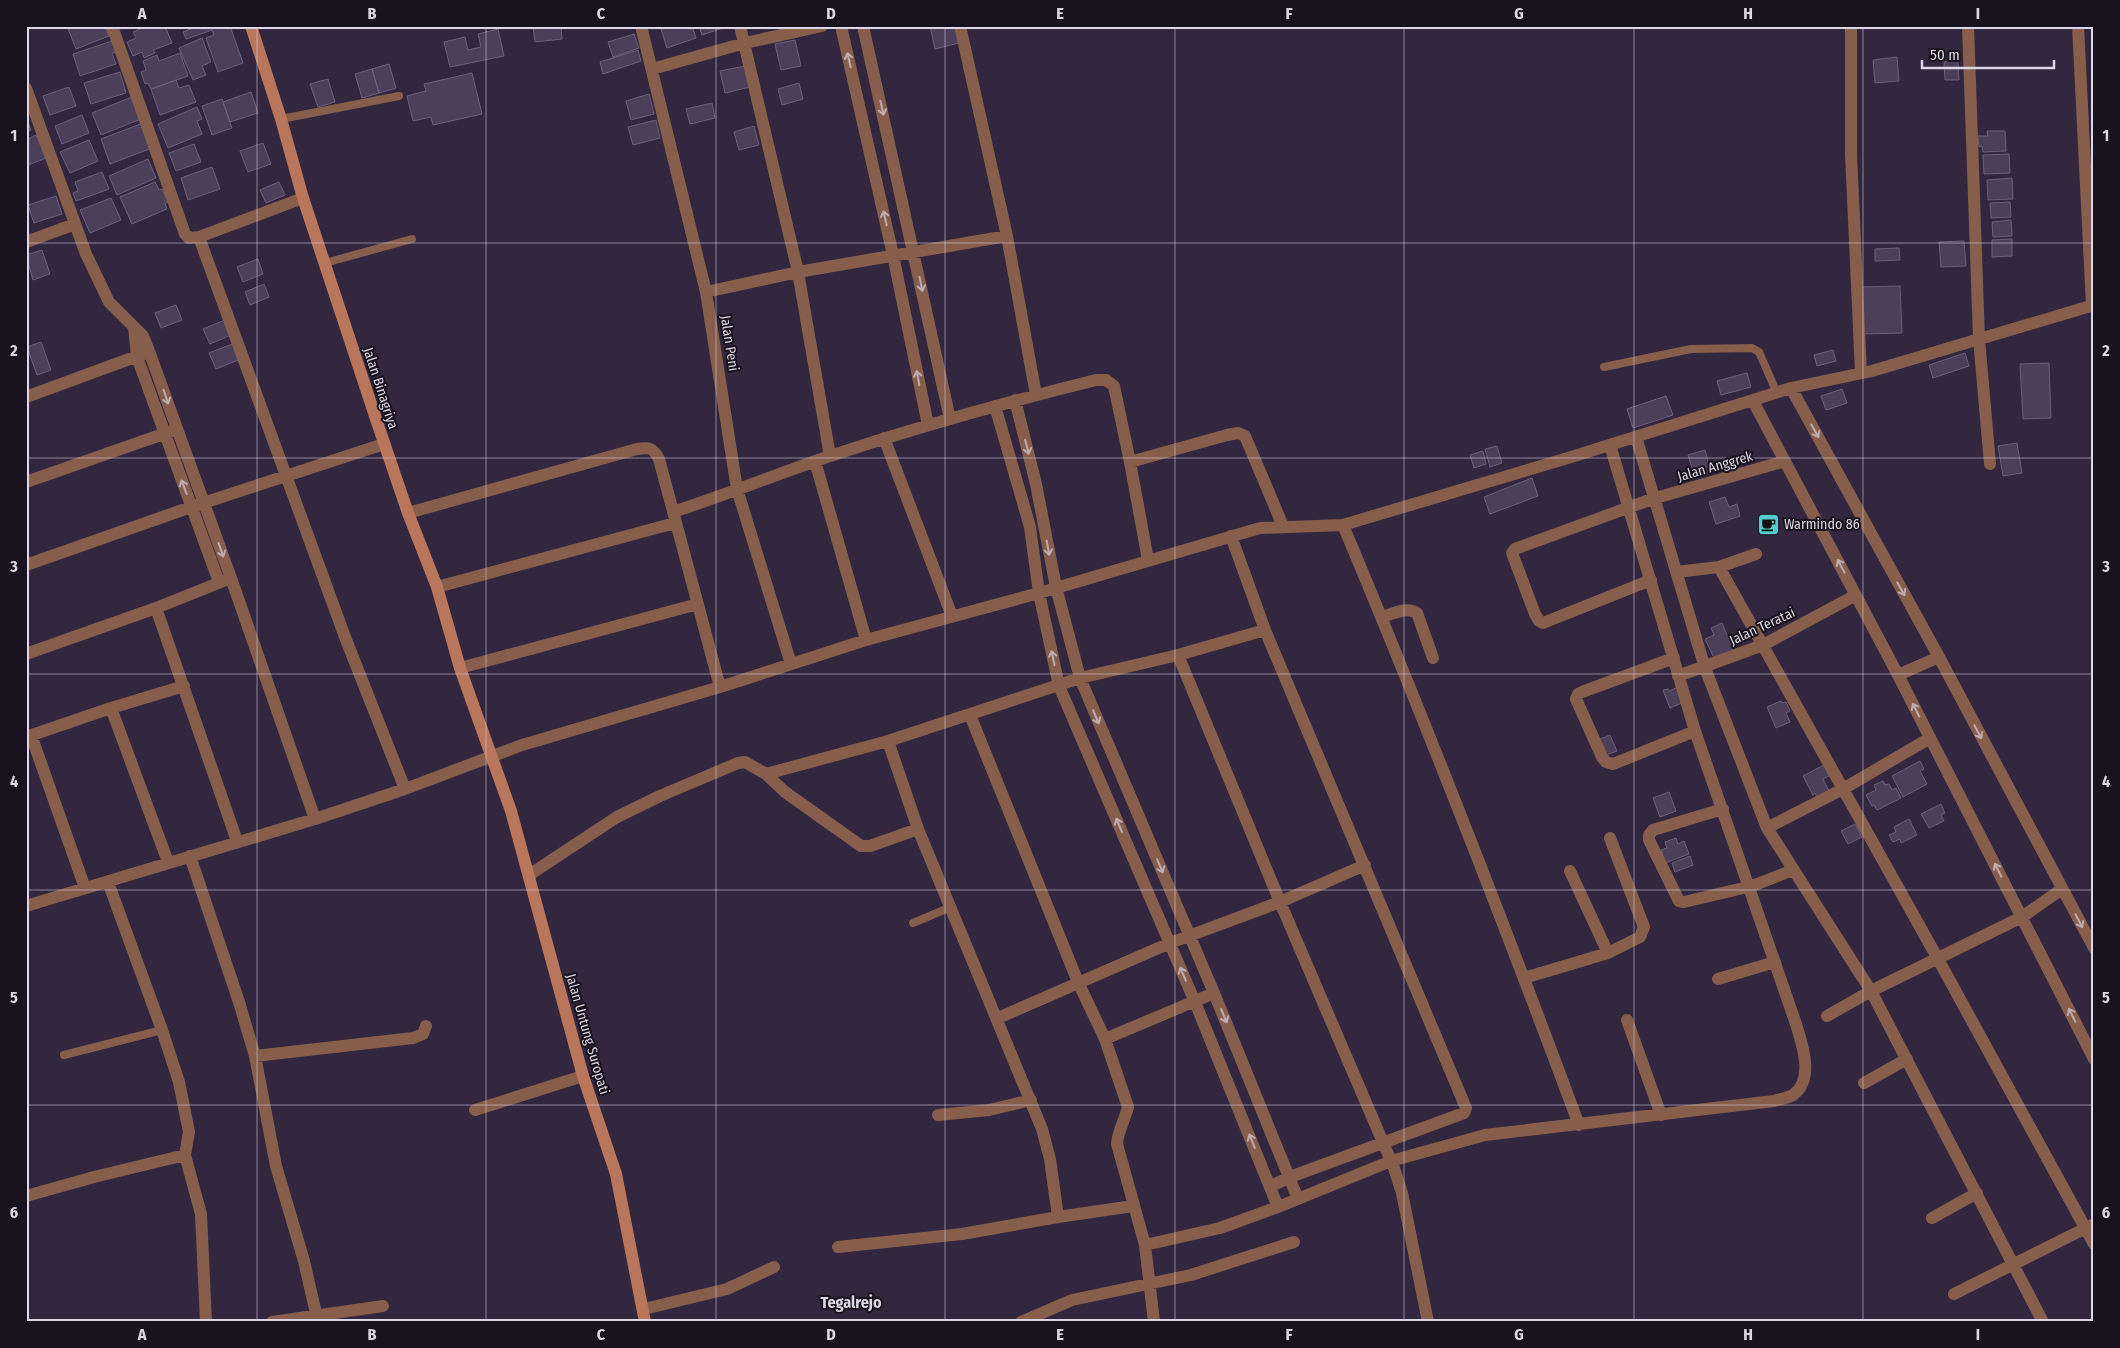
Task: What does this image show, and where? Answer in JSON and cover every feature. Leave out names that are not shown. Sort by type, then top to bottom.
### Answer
[{"type":"street","points":[[112,26],[185,234],[189,238],[199,237],[303,198]]},
{"type":"street","name":"Jalan Binagriya","points":[[251,26],[281,119],[303,198],[384,444],[408,513],[437,586],[460,668],[492,756]]},
{"type":"street","name":"Jalan Peni","points":[[640,26],[706,292],[737,489],[790,664]]},
{"type":"street","points":[[740,26],[798,272],[830,456]]},
{"type":"street","points":[[652,69],[745,43],[822,26]]},
{"type":"street","points":[[842,26],[893,255],[928,425]]},
{"type":"street","points":[[863,26],[950,419]]},
{"type":"street","points":[[960,26],[1007,236],[1036,395]]},
{"type":"street","points":[[1851,26],[1851,154],[1861,373]]},
{"type":"street","points":[[1968,26],[1980,339],[1990,464]]},
{"type":"street","points":[[26,906],[315,819],[532,743],[720,687],[866,640],[1260,528],[1343,525],[1754,401],[1791,388],[1861,373],[2093,306],[2078,26]]},
{"type":"street","points":[[26,88],[86,254],[108,302],[143,336],[150,351],[177,430],[198,505],[315,819]]},
{"type":"street","points":[[26,242],[75,224]]},
{"type":"street","points":[[706,292],[798,272],[1007,236]]},
{"type":"street","points":[[199,237],[345,637],[405,789]]},
{"type":"street","points":[[134,327],[136,357],[164,434],[198,505]]},
{"type":"street","points":[[26,397],[150,351]]},
{"type":"street","points":[[437,586],[674,518],[737,489],[884,438],[1015,400],[1096,380],[1106,380],[1114,386],[1148,560]]},
{"type":"street","points":[[1791,388],[1939,657],[2094,948]]},
{"type":"street","points":[[1015,400],[1044,523],[1056,587],[1080,678],[1214,993],[1298,1199]]},
{"type":"street","points":[[1754,401],[1898,675],[2094,1058]]},
{"type":"street","points":[[995,406],[1030,527],[1039,592],[1059,686],[1195,1002],[1278,1207]]},
{"type":"street","points":[[26,482],[177,430]]},
{"type":"street","points":[[1130,462],[1238,433],[1245,436],[1283,526]]},
{"type":"street","points":[[1146,1250],[1220,1228],[1392,1164],[1486,1135],[1774,1101],[1793,1095],[1801,1085],[1805,1069],[1804,1051],[1775,962],[1755,885],[1723,809],[1695,731],[1691,672],[1676,572],[1636,437]]},
{"type":"street","points":[[884,438],[952,616]]},
{"type":"street","points":[[26,565],[198,505],[384,444]]},
{"type":"street","points":[[1610,445],[1674,658],[1691,672],[1768,828],[1870,991],[2014,1263],[2043,1322]]},
{"type":"street","points":[[408,513],[649,447],[654,450],[659,459],[720,687]]},
{"type":"street","points":[[815,461],[866,640]]},
{"type":"street","name":"Jalan Anggrek","points":[[1651,580],[1543,623],[1539,621],[1535,614],[1512,553],[1515,549],[1629,507],[1785,461]]},
{"type":"street","points":[[1030,527],[1044,523]]},
{"type":"street","points":[[1343,525],[1382,617],[1524,978],[1579,1125]]},
{"type":"street","points":[[1231,536],[1265,630],[1466,1108],[1464,1113],[1290,1177],[1271,1186]]},
{"type":"street","points":[[1676,572],[1719,567],[1756,554]]},
{"type":"street","points":[[1719,567],[2089,1226],[2094,1244]]},
{"type":"street","points":[[26,654],[156,608],[225,580]]},
{"type":"street","name":"Jalan Teratai","points":[[1691,672],[1763,645],[1856,595]]},
{"type":"street","points":[[460,668],[698,604]]},
{"type":"street","points":[[156,608],[237,841]]},
{"type":"street","points":[[1382,617],[1404,610],[1413,610],[1417,613],[1433,658]]},
{"type":"street","points":[[766,774],[888,741],[1080,678],[1178,655],[1265,630]]},
{"type":"street","points":[[1178,655],[1280,902],[1392,1164],[1402,1193],[1428,1322]]},
{"type":"street","points":[[1898,675],[1939,657]]},
{"type":"street","points":[[1674,658],[1582,692],[1578,694],[1576,699],[1602,756],[1606,762],[1613,764],[1695,731]]},
{"type":"street","points":[[85,888],[28,736],[110,708],[184,686]]},
{"type":"street","points":[[110,708],[168,862]]},
{"type":"street","points":[[970,714],[1078,982],[1105,1039],[1128,1107],[1126,1118],[1118,1131],[1117,1144],[1146,1250],[1154,1322]]},
{"type":"street","points":[[1768,828],[1843,789],[1930,738]]},
{"type":"street","points":[[888,741],[918,829],[998,1018],[1042,1129],[1050,1158],[1058,1217]]},
{"type":"street","name":"Jalan Untung Suropati","points":[[492,756],[511,811],[583,1076],[616,1174],[644,1316]]},
{"type":"street","points":[[529,875],[617,817],[660,796],[745,762],[766,774],[785,792],[861,846],[870,846],[918,829]]},
{"type":"street","points":[[1723,809],[1653,830],[1648,834],[1649,840],[1679,900],[1684,902],[1755,885],[1793,870]]},
{"type":"street","points":[[1524,978],[1608,954],[1640,937],[1644,927],[1610,838]]},
{"type":"street","points":[[190,856],[256,1056],[276,1166],[304,1261],[317,1318]]},
{"type":"street","points":[[998,1018],[1170,943],[1280,902],[1365,865]]},
{"type":"street","points":[[1570,871],[1608,954]]},
{"type":"street","points":[[108,882],[179,1082],[189,1132],[185,1155],[201,1214],[206,1322]]},
{"type":"street","points":[[1827,1016],[1870,991],[2022,917],[2062,890]]},
{"type":"street","points":[[1718,979],[1775,962]]},
{"type":"street","points":[[1105,1039],[1214,993]]},
{"type":"street","points":[[1627,1020],[1661,1115]]},
{"type":"street","points":[[256,1056],[413,1038],[423,1034],[426,1026]]},
{"type":"street","points":[[1864,1083],[1907,1059]]},
{"type":"street","points":[[474,1110],[583,1076]]},
{"type":"street","points":[[938,1115],[990,1110],[1031,1100]]},
{"type":"street","points":[[26,1196],[185,1155]]},
{"type":"street","points":[[1932,1218],[1977,1193]]},
{"type":"street","points":[[838,1247],[962,1234],[1133,1206]]},
{"type":"street","points":[[1954,1294],[2089,1226]]},
{"type":"street","points":[[1021,1322],[1072,1300],[1226,1265],[1294,1242]]},
{"type":"street","points":[[644,1316],[727,1289],[774,1267]]},
{"type":"street","points":[[272,1322],[317,1318],[383,1306]]},
{"type":"lane","points":[[281,119],[399,96]]},
{"type":"lane","points":[[325,263],[412,239]]},
{"type":"lane","points":[[1604,366],[1691,350],[1752,348],[1759,352],[1777,393]]},
{"type":"lane","points":[[913,923],[951,908]]},
{"type":"lane","points":[[64,1055],[162,1030]]},
{"type":"building","points":[[67,26],[105,26],[109,36],[76,49]]},
{"type":"building","points":[[147,26],[165,26],[172,43],[153,50],[155,53],[144,58],[142,52],[133,56],[127,42],[136,38],[133,32]]},
{"type":"building","points":[[198,26],[230,26],[243,63],[218,72],[206,38],[214,35],[212,30],[186,39],[183,32]]},
{"type":"building","points":[[533,26],[561,26],[562,39],[535,42]]},
{"type":"building","points":[[660,26],[692,26],[696,38],[667,48]]},
{"type":"building","points":[[699,26],[729,26],[702,35]]},
{"type":"building","points":[[930,26],[956,26],[959,43],[935,49]]},
{"type":"building","points":[[498,29],[504,56],[450,67],[444,42],[465,37],[468,50],[481,47],[478,34]]},
{"type":"building","points":[[634,34],[639,48],[613,57],[608,42]]},
{"type":"building","points":[[202,38],[211,62],[202,66],[206,75],[193,80],[179,48]]},
{"type":"building","points":[[115,40],[119,51],[112,53],[116,64],[80,76],[73,54]]},
{"type":"building","points":[[795,40],[801,66],[781,70],[775,44]]},
{"type":"building","points":[[638,50],[641,61],[603,74],[600,62]]},
{"type":"building","points":[[180,53],[188,76],[151,89],[148,83],[145,84],[141,72],[146,70],[143,61],[157,55],[159,61]]},
{"type":"building","points":[[1897,57],[1899,81],[1875,83],[1873,60]]},
{"type":"building","points":[[1958,61],[1959,80],[1945,80],[1944,62]]},
{"type":"building","points":[[389,64],[396,88],[379,93],[372,69]]},
{"type":"building","points":[[745,66],[750,87],[725,93],[720,71]]},
{"type":"building","points":[[372,69],[379,93],[362,98],[355,74]]},
{"type":"building","points":[[120,72],[126,93],[91,104],[84,83]]},
{"type":"building","points":[[472,73],[482,114],[433,125],[431,117],[413,121],[407,96],[426,91],[424,84]]},
{"type":"building","points":[[328,79],[335,102],[318,107],[310,84]]},
{"type":"building","points":[[176,80],[179,88],[189,85],[196,102],[160,115],[151,89]]},
{"type":"building","points":[[799,83],[803,99],[782,105],[778,89]]},
{"type":"building","points":[[69,87],[76,106],[50,115],[43,96]]},
{"type":"building","points":[[251,92],[258,113],[230,122],[223,102]]},
{"type":"building","points":[[649,94],[654,114],[631,120],[626,101]]},
{"type":"building","points":[[132,97],[141,119],[101,135],[92,113]]},
{"type":"building","points":[[222,99],[232,128],[212,135],[202,106]]},
{"type":"building","points":[[712,103],[715,118],[690,124],[686,109]]},
{"type":"building","points":[[197,107],[202,119],[197,121],[202,134],[168,148],[158,124]]},
{"type":"building","points":[[82,115],[89,133],[62,144],[55,126]]},
{"type":"building","points":[[26,117],[31,130],[26,132]]},
{"type":"building","points":[[656,120],[660,138],[633,145],[628,127]]},
{"type":"building","points":[[143,123],[152,148],[110,164],[101,139]]},
{"type":"building","points":[[754,126],[759,145],[739,150],[734,132]]},
{"type":"building","points":[[1987,131],[2005,131],[2006,151],[1983,152],[1982,146],[1979,147],[1978,136],[1988,136]]},
{"type":"building","points":[[36,135],[46,158],[26,166],[26,140]]},
{"type":"building","points":[[89,140],[98,161],[70,173],[60,152]]},
{"type":"building","points":[[263,143],[271,164],[248,172],[240,151]]},
{"type":"building","points":[[194,144],[201,162],[176,171],[169,153]]},
{"type":"building","points":[[2009,154],[2010,173],[1984,174],[1983,155]]},
{"type":"building","points":[[148,159],[156,178],[117,195],[109,176]]},
{"type":"building","points":[[212,167],[220,189],[188,200],[181,178]]},
{"type":"building","points":[[102,172],[109,189],[76,201],[73,193],[78,191],[75,182]]},
{"type":"building","points":[[2012,178],[2013,199],[1988,200],[1987,180]]},
{"type":"building","points":[[155,182],[159,190],[162,189],[168,202],[165,204],[167,209],[132,224],[120,197]]},
{"type":"building","points":[[279,182],[285,195],[266,203],[260,190]]},
{"type":"building","points":[[56,196],[62,214],[34,223],[28,205]]},
{"type":"building","points":[[111,198],[121,220],[90,233],[80,210]]},
{"type":"building","points":[[2010,202],[2011,217],[1991,218],[1990,203]]},
{"type":"building","points":[[2011,220],[2012,236],[1993,237],[1992,222]]},
{"type":"building","points":[[2012,239],[2012,256],[1992,257],[1992,240]]},
{"type":"building","points":[[1964,241],[1966,266],[1941,267],[1939,242]]},
{"type":"building","points":[[1899,248],[1900,260],[1875,261],[1875,249]]},
{"type":"building","points":[[42,250],[50,274],[33,280],[26,255]]},
{"type":"building","points":[[258,259],[263,274],[243,282],[237,267]]},
{"type":"building","points":[[264,284],[269,297],[250,305],[245,292]]},
{"type":"building","points":[[1900,286],[1902,333],[1863,334],[1862,287]]},
{"type":"building","points":[[176,305],[182,320],[161,328],[155,313]]},
{"type":"building","points":[[225,320],[231,335],[210,344],[203,329]]},
{"type":"building","points":[[41,342],[51,370],[37,375],[27,347]]},
{"type":"building","points":[[235,343],[241,359],[216,369],[209,353]]},
{"type":"building","points":[[1833,350],[1836,361],[1817,366],[1814,355]]},
{"type":"building","points":[[1965,353],[1969,366],[1933,378],[1929,365]]},
{"type":"building","points":[[2049,363],[2051,418],[2023,419],[2020,364]]},
{"type":"building","points":[[1747,373],[1751,387],[1721,395],[1717,381]]},
{"type":"building","points":[[1842,389],[1847,403],[1826,410],[1821,396]]},
{"type":"building","points":[[1666,396],[1673,415],[1633,428],[1627,409]]},
{"type":"building","points":[[2017,443],[2022,473],[2003,476],[1998,446]]},
{"type":"building","points":[[1497,446],[1502,463],[1490,467],[1485,449]]},
{"type":"building","points":[[1705,450],[1711,473],[1695,477],[1688,455]]},
{"type":"building","points":[[1483,451],[1486,464],[1474,468],[1470,455]]},
{"type":"building","points":[[1532,478],[1538,496],[1490,514],[1484,497]]},
{"type":"building","points":[[1725,497],[1729,507],[1737,504],[1740,516],[1716,524],[1709,502]]},
{"type":"building","points":[[1722,623],[1734,652],[1715,660],[1705,639],[1714,635],[1711,628]]},
{"type":"building","points":[[1678,687],[1684,702],[1670,708],[1663,690],[1668,689],[1669,691]]},
{"type":"building","points":[[1781,701],[1782,703],[1786,702],[1790,711],[1786,713],[1790,722],[1776,728],[1767,707]]},
{"type":"building","points":[[1610,735],[1617,751],[1606,755],[1600,739]]},
{"type":"building","points":[[1920,761],[1924,769],[1920,771],[1927,784],[1903,797],[1892,776]]},
{"type":"building","points":[[1824,765],[1829,776],[1823,779],[1829,791],[1817,797],[1815,793],[1813,795],[1803,776]]},
{"type":"building","points":[[1883,781],[1885,785],[1889,784],[1892,790],[1896,788],[1901,798],[1877,810],[1874,805],[1872,806],[1866,795],[1876,790],[1874,785]]},
{"type":"building","points":[[1669,792],[1676,811],[1660,817],[1653,798]]},
{"type":"building","points":[[1941,804],[1945,813],[1941,815],[1944,821],[1929,828],[1921,814]]},
{"type":"building","points":[[1909,819],[1917,835],[1901,843],[1900,839],[1893,842],[1889,835],[1896,832],[1894,827]]},
{"type":"building","points":[[1855,824],[1862,837],[1848,844],[1841,831]]},
{"type":"building","points":[[1676,838],[1678,844],[1684,841],[1689,854],[1665,863],[1661,850],[1667,848],[1665,842]]},
{"type":"building","points":[[1690,856],[1693,865],[1675,872],[1672,863]]},
{"type":"place","name":"Warmindo 86","points":[[1768,524]]},
{"type":"district","name":"Tegalrejo","points":[[851,1302]]}]
